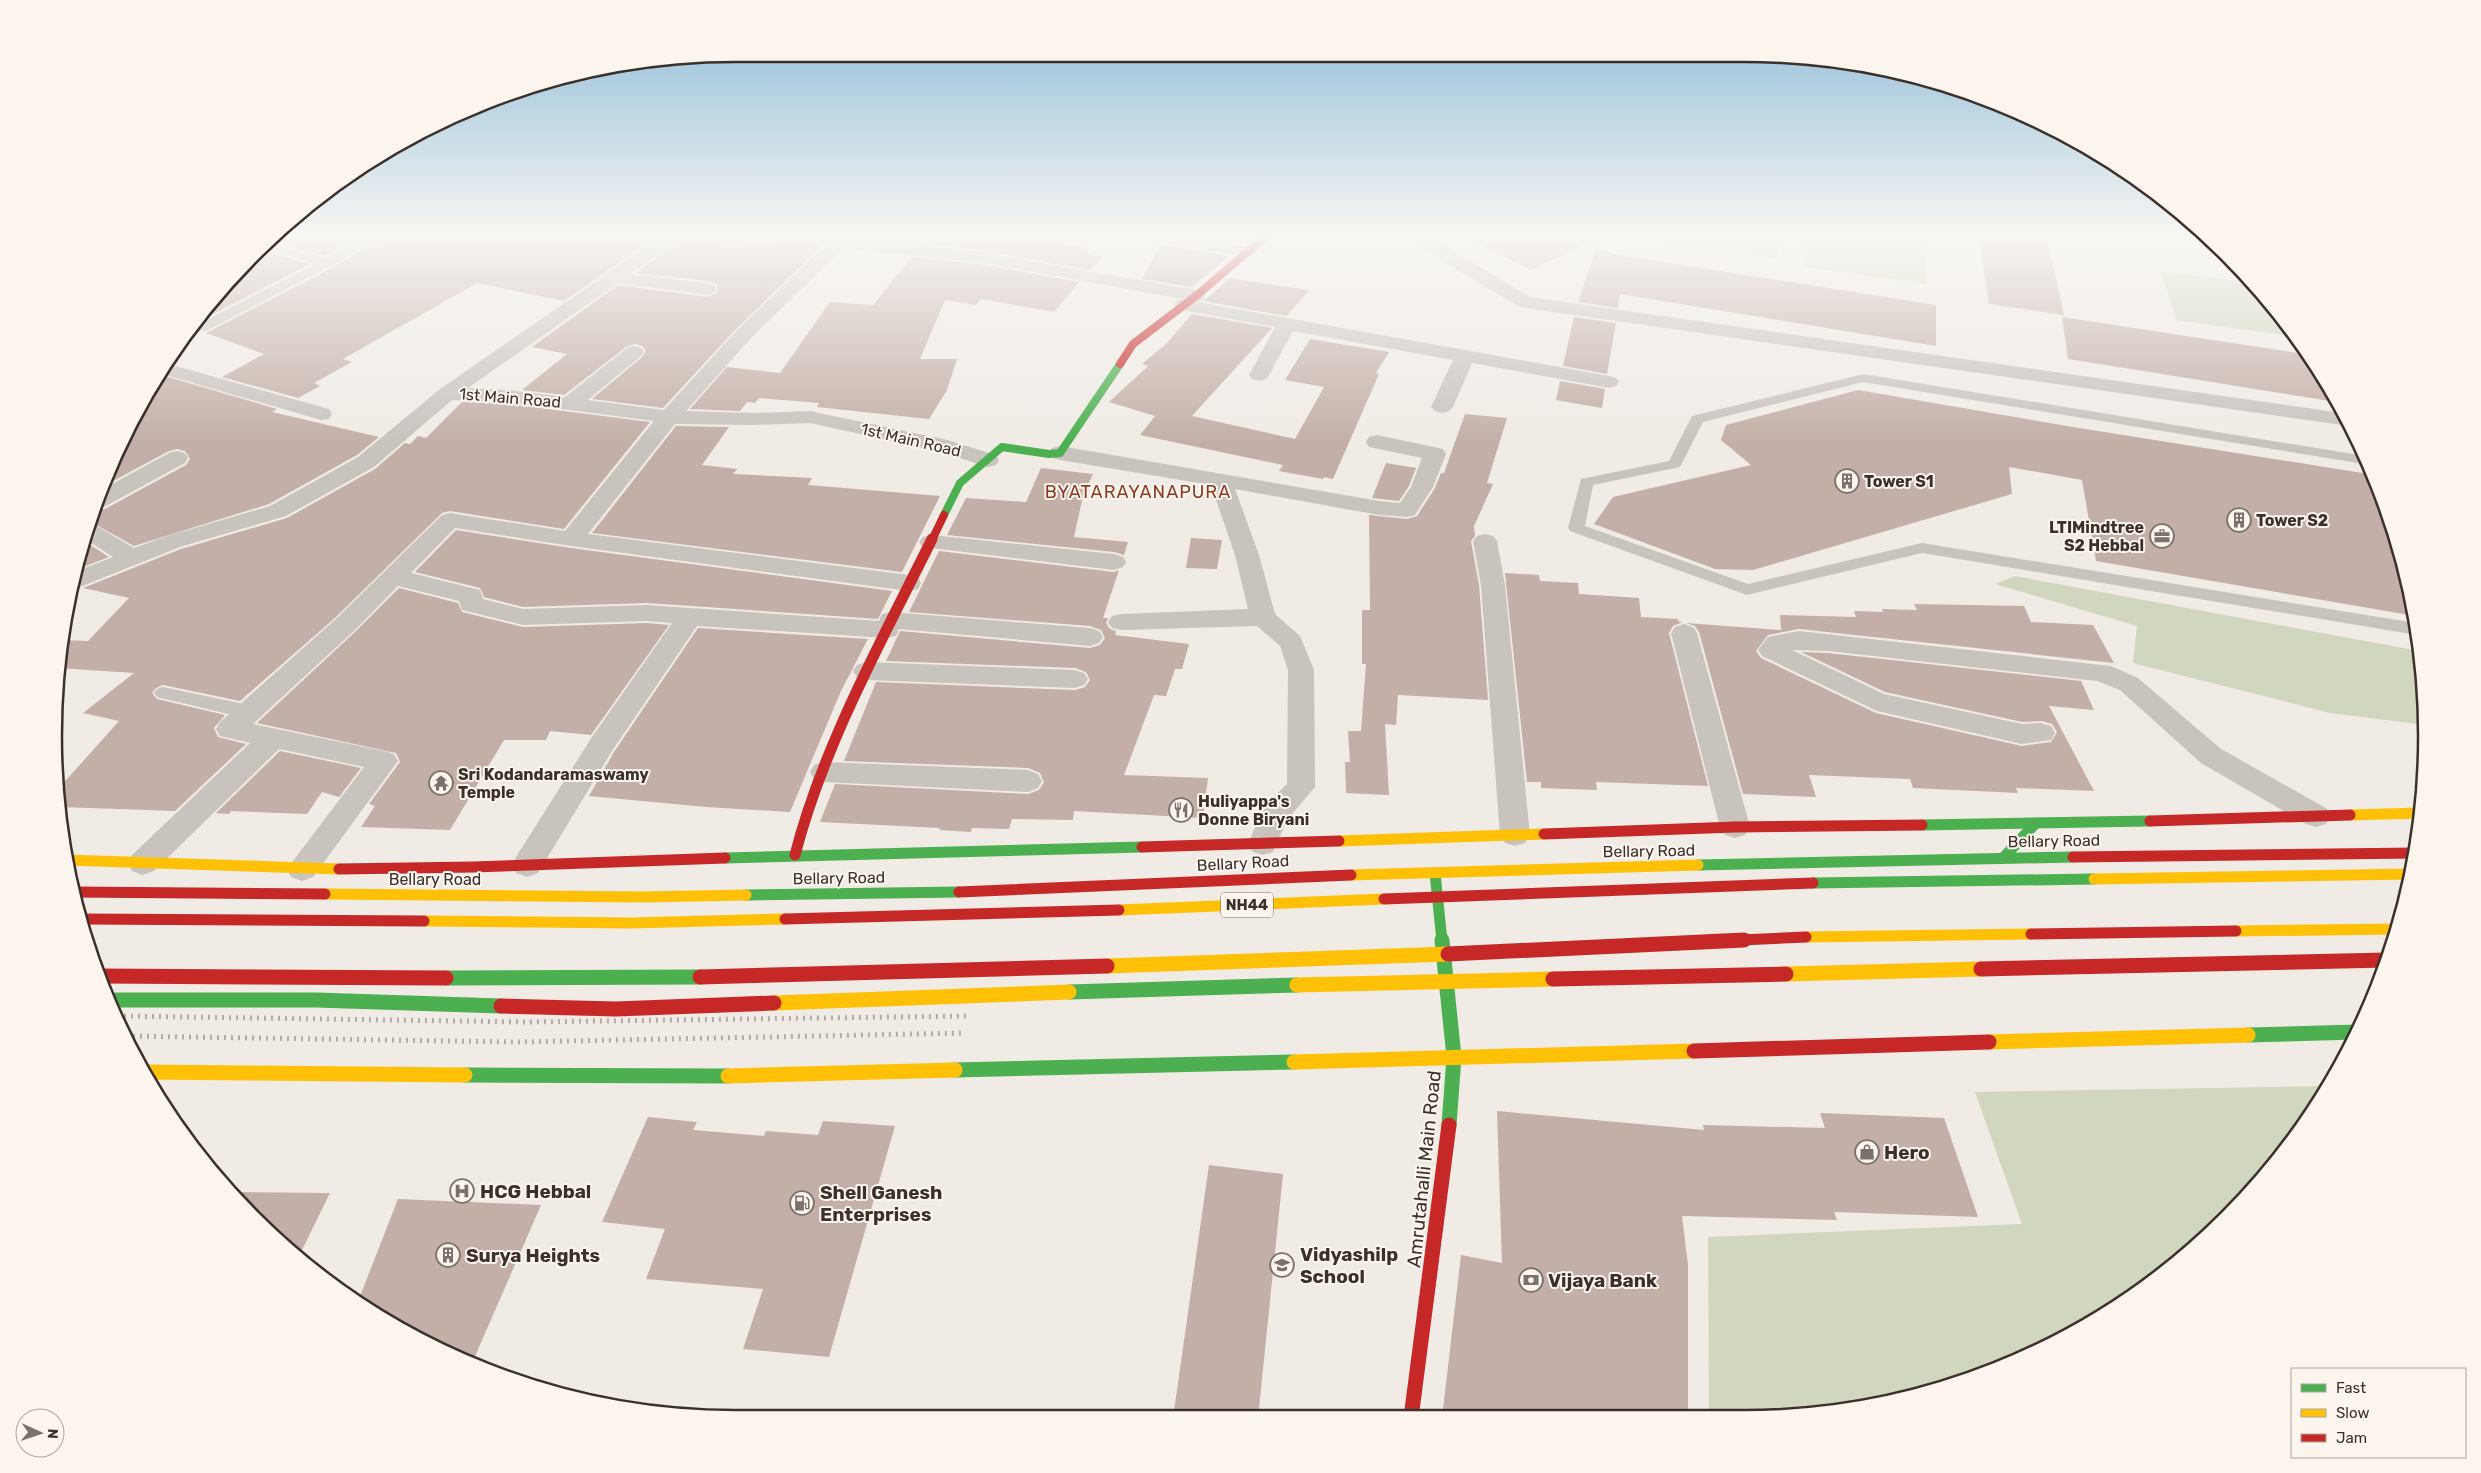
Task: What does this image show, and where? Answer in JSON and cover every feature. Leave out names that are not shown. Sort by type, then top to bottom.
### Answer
[{"type":"main road","points":[[795,855],[804,820],[866,671],[960,483],[1002,447],[1049,454],[1060,453],[1133,344],[1184,306]]},
{"type":"main road","points":[[74,860],[302,869],[527,865],[795,855],[1263,844],[1735,827],[2035,824],[2414,813]]},
{"type":"main road","points":[[2003,858],[2035,824]]},
{"type":"main road","name":"Bellary Road","points":[[81,892],[654,897],[1005,891],[1435,871],[2003,858],[2408,853]]},
{"type":"main road","name":"Amrutahalli Main Road","points":[[1412,1410],[1449,1128],[1454,1056],[1435,871]]},
{"type":"main road","name":"NH44","points":[[87,919],[651,922],[1005,914],[1773,884],[2405,874]]},
{"type":"main road","points":[[107,976],[627,979],[1342,959],[1797,937],[2390,929]]},
{"type":"main road","points":[[117,1000],[316,1000],[616,1009],[1139,990],[2380,960]]},
{"type":"main road","points":[[152,1072],[677,1077],[2350,1032]]},
{"type":"street","points":[[447,393],[573,306]]},
{"type":"street","points":[[571,539],[669,416],[744,334],[773,306]]},
{"type":"street","points":[[1210,306],[1286,324],[1609,382]]},
{"type":"street","points":[[1551,306],[2338,419]]},
{"type":"street","points":[[1259,375],[1286,324]]},
{"type":"street","points":[[570,403],[634,352]]},
{"type":"street","points":[[1442,407],[1465,356]]},
{"type":"street","points":[[171,370],[321,414]]},
{"type":"street","name":"1st Main Road","points":[[81,578],[172,542],[278,511],[366,462],[447,393],[570,403],[669,416],[753,419],[810,417],[947,447],[988,460]]},
{"type":"street","points":[[1060,453],[1379,508],[1407,510],[1422,488],[1435,454],[1377,442]]},
{"type":"street","points":[[107,496],[177,458]]},
{"type":"street","points":[[1220,480],[1246,555],[1263,617],[1291,642],[1301,670],[1301,786],[1274,815],[1263,844]]},
{"type":"street","points":[[302,869],[384,761],[230,729],[346,624],[450,520],[571,539],[909,583]]},
{"type":"street","points":[[94,534],[131,557]]},
{"type":"street","points":[[1485,541],[1493,585],[1515,834]]},
{"type":"street","points":[[931,542],[1114,562]]},
{"type":"street","points":[[393,577],[471,596],[471,604],[524,617],[647,613],[690,617],[889,625],[1090,637]]},
{"type":"street","points":[[527,865],[602,744],[690,617]]},
{"type":"street","points":[[1122,622],[1263,617]]},
{"type":"street","points":[[1684,633],[1735,827]]},
{"type":"street","points":[[2041,732],[2022,734],[1877,702],[1771,650],[1776,643],[1799,640],[2102,672],[2129,684],[2211,756],[2316,816]]},
{"type":"street","points":[[866,671],[1075,679]]},
{"type":"street","points":[[143,863],[273,738]]},
{"type":"street","points":[[824,772],[1028,781]]},
{"type":"lane","points":[[201,328],[244,306]]},
{"type":"lane","points":[[2358,459],[1863,378],[1697,419],[1675,464],[1586,482],[1576,528],[1747,590],[1922,548],[2410,629]]},
{"type":"lane","points":[[164,693],[249,712]]},
{"type":"green space","points":[[2172,306],[2262,306],[2286,336],[2176,320]]},
{"type":"green space","points":[[2015,576],[2413,650],[2418,724],[2330,713],[2133,663],[2137,626],[1995,584]]},
{"type":"green space","points":[[2320,1086],[2279,1147],[2251,1181],[2189,1243],[2119,1297],[2043,1341],[1961,1375],[1919,1388],[1876,1398],[1789,1409],[1709,1410],[1708,1237],[2022,1224],[1975,1092]]},
{"type":"building","points":[[219,306],[229,306],[211,315]]},
{"type":"building","points":[[259,306],[437,306],[343,359],[352,362],[314,383],[320,386],[298,398],[222,377],[264,354],[206,333]]},
{"type":"building","points":[[589,306],[760,306],[663,408],[592,399],[642,357],[646,351],[642,346],[635,344],[626,347],[564,395],[522,390],[567,354],[532,347]]},
{"type":"building","points":[[827,306],[943,306],[920,359],[957,359],[947,390],[929,419],[817,407],[819,403],[759,398],[755,403],[747,402],[740,411],[690,409],[727,367],[780,373]]},
{"type":"building","points":[[1019,306],[1059,306],[1054,312]]},
{"type":"building","points":[[1230,306],[1295,306],[1286,316]]},
{"type":"building","points":[[1603,306],[1618,306],[1618,308]]},
{"type":"building","points":[[1691,306],[1936,306],[1936,346]]},
{"type":"building","points":[[2001,306],[2062,306],[2064,315]]},
{"type":"building","points":[[1192,314],[1272,328],[1192,416],[1295,439],[1324,387],[1285,380],[1310,339],[1389,352],[1376,373],[1379,374],[1333,479],[1279,471],[1283,465],[1140,435],[1155,416],[1109,402],[1148,366],[1142,364],[1166,344]]},
{"type":"building","points":[[1574,317],[1616,323],[1607,374],[1563,366]]},
{"type":"building","points":[[2062,317],[2299,353],[2328,401],[2068,359]]},
{"type":"building","points":[[167,377],[277,409],[272,412],[379,437],[357,455],[269,504],[134,546],[96,525],[102,509],[186,465],[190,459],[185,451],[177,449],[169,451],[113,481],[132,438]]},
{"type":"building","points":[[1560,381],[1605,389],[1602,408],[1556,400]]},
{"type":"building","points":[[1858,390],[2073,427],[2365,473],[2383,520],[2396,562],[2408,615],[2096,561],[2082,480],[2009,467],[2012,494],[1753,570],[1715,569],[1594,524],[1613,497],[1751,465],[1721,440],[1726,425]]},
{"type":"building","points":[[462,402],[508,404],[650,422],[564,529],[450,511],[442,513],[336,617],[240,701],[163,685],[156,688],[152,693],[157,699],[225,715],[214,728],[218,737],[246,744],[175,811],[66,807],[64,782],[119,721],[83,713],[134,673],[66,669],[69,640],[88,641],[129,598],[83,588],[181,549],[287,518],[375,469],[405,443],[410,444],[418,436],[426,438]]},
{"type":"building","points":[[1465,414],[1507,418],[1487,483],[1493,484],[1474,526],[1475,536],[1471,541],[1479,585],[1488,700],[1398,695],[1396,725],[1385,724],[1389,795],[1346,793],[1345,762],[1350,762],[1348,731],[1361,731],[1366,664],[1362,664],[1362,610],[1370,610],[1369,515],[1407,519],[1417,516],[1435,488],[1441,473],[1444,473]]},
{"type":"building","points":[[676,426],[729,427],[702,465],[737,469],[733,474],[812,478],[808,485],[940,496],[902,572],[592,533]]},
{"type":"building","points":[[1386,463],[1416,468],[1409,486],[1399,501],[1372,498]]},
{"type":"building","points":[[1041,468],[1093,474],[1083,496],[1074,537],[1128,542],[1124,555],[1114,552],[947,535],[966,498],[1026,502]]},
{"type":"building","points":[[456,530],[571,548],[892,591],[878,619],[647,603],[523,607],[484,597],[480,588],[415,572]]},
{"type":"building","points":[[1191,538],[1222,540],[1217,569],[1186,568]]},
{"type":"building","points":[[90,545],[109,557],[84,567]]},
{"type":"building","points":[[939,551],[1114,572],[1119,570],[1103,618],[1108,618],[1106,623],[1110,629],[1116,631],[1115,635],[1189,644],[1182,669],[1175,669],[1166,696],[1154,695],[1124,775],[1208,778],[1203,818],[1074,811],[1073,820],[1012,819],[1009,829],[972,828],[971,832],[939,830],[940,828],[820,822],[835,784],[1028,794],[1039,790],[1044,782],[1040,773],[1028,768],[844,761],[876,682],[1075,690],[1085,687],[1090,680],[1086,672],[1075,668],[886,661],[900,631],[1090,648],[1100,645],[1105,638],[1101,630],[1090,626],[909,612]]},
{"type":"building","points":[[1505,573],[1539,575],[1540,581],[1578,583],[1579,594],[1639,598],[1641,617],[1678,619],[1679,622],[1683,622],[1673,626],[1669,633],[1708,786],[1596,782],[1597,790],[1541,788],[1541,782],[1527,782]]},
{"type":"building","points":[[399,588],[458,603],[462,612],[523,627],[647,623],[669,625],[591,735],[550,731],[546,740],[504,740],[450,830],[361,827],[375,806],[369,804],[400,762],[396,753],[257,723],[356,631]]},
{"type":"building","points":[[1914,604],[2024,606],[2031,622],[2093,625],[2114,663],[1799,629],[1768,635],[1756,651],[1761,658],[1876,713],[2022,746],[2051,742],[2057,732],[2052,724],[2042,721],[2022,722],[1885,692],[1801,652],[1828,653],[2081,681],[2094,710],[2049,706],[2094,791],[2016,788],[2018,793],[1913,788],[1910,779],[1809,775],[1816,797],[1743,794],[1699,632],[1695,626],[1686,623],[1781,630],[1780,615],[1856,617],[1854,611],[1883,612],[1882,609],[1917,610]]},
{"type":"building","points":[[698,628],[868,639],[841,691],[790,812],[706,807],[589,796],[614,752]]},
{"type":"building","points":[[280,751],[361,768],[339,797],[322,792],[307,814],[231,811],[229,814],[216,813]]},
{"type":"building","points":[[1497,1111],[1704,1130],[1703,1125],[1825,1128],[1820,1113],[1944,1118],[1978,1217],[1834,1212],[1837,1220],[1682,1216],[1688,1265],[1688,1410],[1443,1410],[1461,1255],[1502,1263]]},
{"type":"building","points":[[648,1117],[697,1122],[693,1130],[764,1136],[766,1131],[818,1135],[823,1121],[895,1126],[829,1357],[743,1349],[763,1289],[646,1279],[665,1229],[602,1222]]},
{"type":"building","points":[[1209,1165],[1283,1174],[1259,1410],[1174,1410]]},
{"type":"building","points":[[240,1192],[330,1193],[302,1251]]},
{"type":"building","name":"Surya Heights","points":[[398,1199],[541,1205],[475,1357],[438,1341],[360,1296]]},
{"type":"railway","points":[[124,1016],[527,1022],[967,1016]]},
{"type":"railway","points":[[133,1036],[518,1042],[964,1033]]},
{"type":"traffic: fast","points":[[944,515],[960,483],[1002,447],[1049,454],[1060,453],[1120,364]]},
{"type":"traffic: fast","points":[[1922,825],[2150,821]]},
{"type":"traffic: fast","points":[[2003,858],[2035,824]]},
{"type":"traffic: fast","points":[[725,858],[1142,847]]},
{"type":"traffic: fast","points":[[1698,865],[2073,857]]},
{"type":"traffic: fast","points":[[1435,873],[1454,1057],[1449,1125]]},
{"type":"traffic: fast","points":[[1813,883],[2094,879]]},
{"type":"traffic: fast","points":[[746,895],[959,892]]},
{"type":"traffic: fast","points":[[446,978],[627,979],[700,977]]},
{"type":"traffic: fast","points":[[1069,992],[1297,985]]},
{"type":"traffic: fast","points":[[117,1000],[316,1000],[501,1006]]},
{"type":"traffic: fast","points":[[2248,1035],[2350,1032]]},
{"type":"traffic: fast","points":[[955,1070],[1294,1062]]},
{"type":"traffic: fast","points":[[465,1075],[728,1076]]},
{"type":"traffic: slow","points":[[2350,815],[2414,813]]},
{"type":"traffic: slow","points":[[1339,841],[1544,834]]},
{"type":"traffic: slow","points":[[74,860],[339,869]]},
{"type":"traffic: slow","points":[[1351,875],[1698,865]]},
{"type":"traffic: slow","points":[[2094,879],[2405,874]]},
{"type":"traffic: slow","points":[[325,894],[644,897],[746,895]]},
{"type":"traffic: slow","points":[[1119,910],[1384,899]]},
{"type":"traffic: slow","points":[[424,921],[632,923],[785,919]]},
{"type":"traffic: slow","points":[[2236,931],[2390,929]]},
{"type":"traffic: slow","points":[[1806,937],[2031,934]]},
{"type":"traffic: slow","points":[[1107,966],[1448,954]]},
{"type":"traffic: slow","points":[[1786,974],[1981,969]]},
{"type":"traffic: slow","points":[[1297,985],[1553,979]]},
{"type":"traffic: slow","points":[[774,1003],[1069,992]]},
{"type":"traffic: slow","points":[[1989,1042],[2248,1035]]},
{"type":"traffic: slow","points":[[1294,1062],[1694,1051]]},
{"type":"traffic: slow","points":[[728,1076],[955,1070]]},
{"type":"traffic: slow","points":[[152,1072],[465,1075]]},
{"type":"traffic: jam","points":[[1120,364],[1133,344],[1183,306]]},
{"type":"traffic: jam","points":[[795,855],[804,820],[856,692],[944,515]]},
{"type":"traffic: jam","points":[[2150,821],[2350,815]]},
{"type":"traffic: jam","points":[[1544,834],[1735,827],[1922,825]]},
{"type":"traffic: jam","points":[[1142,847],[1339,841]]},
{"type":"traffic: jam","points":[[2073,857],[2408,853]]},
{"type":"traffic: jam","points":[[339,869],[473,867],[725,858]]},
{"type":"traffic: jam","points":[[959,892],[1351,875]]},
{"type":"traffic: jam","points":[[1384,899],[1813,883]]},
{"type":"traffic: jam","points":[[81,892],[325,894]]},
{"type":"traffic: jam","points":[[785,919],[1119,910]]},
{"type":"traffic: jam","points":[[87,919],[424,921]]},
{"type":"traffic: jam","points":[[2031,934],[2236,931]]},
{"type":"traffic: jam","points":[[1448,954],[1806,937]]},
{"type":"traffic: jam","points":[[1981,969],[2380,960]]},
{"type":"traffic: jam","points":[[700,977],[1107,966]]},
{"type":"traffic: jam","points":[[1553,979],[1786,974]]},
{"type":"traffic: jam","points":[[107,976],[446,978]]},
{"type":"traffic: jam","points":[[501,1006],[616,1009],[774,1003]]},
{"type":"traffic: jam","points":[[1694,1051],[1989,1042]]},
{"type":"traffic: jam","points":[[1412,1410],[1449,1125]]},
{"type":"place","name":"Tower S1","points":[[1847,481]]},
{"type":"place","name":"Tower S2","points":[[2239,520]]},
{"type":"place","name":"LTIMindtree S2 Hebbal","points":[[2162,536]]},
{"type":"place","name":"Sri Kodandaramaswamy Temple","points":[[441,783]]},
{"type":"place","name":"Huliyappa's Donne Biryani","points":[[1181,810]]},
{"type":"place","name":"Hero","points":[[1867,1152]]},
{"type":"place","name":"HCG Hebbal","points":[[462,1191]]},
{"type":"place","name":"Shell Ganesh Enterprises","points":[[802,1203]]},
{"type":"place","name":"Surya Heights","points":[[448,1255]]},
{"type":"place","name":"Vidyashilp School","points":[[1282,1265]]},
{"type":"place","name":"Vijaya Bank","points":[[1531,1280]]},
{"type":"district","name":"BYATARAYANAPURA","points":[[1138,492]]}]
